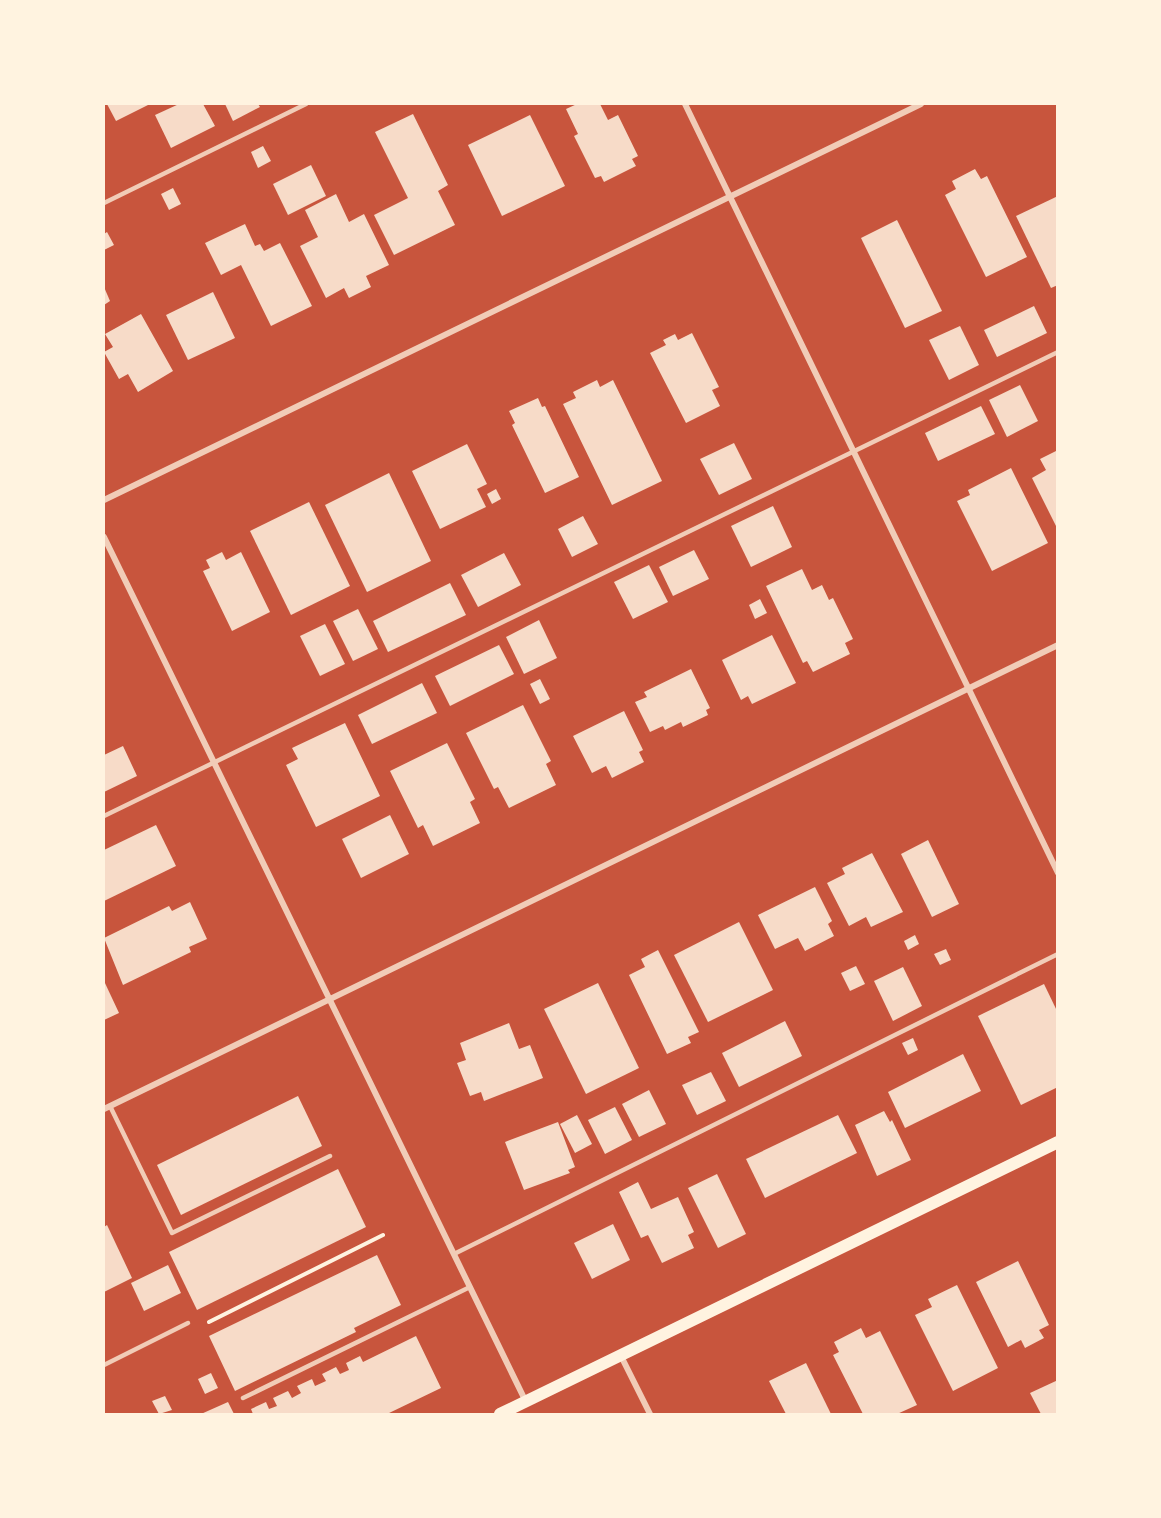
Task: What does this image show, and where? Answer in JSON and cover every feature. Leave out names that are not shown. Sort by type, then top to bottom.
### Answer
[{"type":"main road","points":[[500,1414],[1058,1143]]},
{"type":"street","points":[[686,104],[1058,873]]},
{"type":"street","points":[[104,500],[921,104]]},
{"type":"street","points":[[104,537],[526,1402]]},
{"type":"street","points":[[107,1108],[1058,645]]},
{"type":"street","points":[[621,1356],[650,1414]]},
{"type":"lane","points":[[104,203],[306,104]]},
{"type":"lane","points":[[104,816],[1058,352]]},
{"type":"lane","points":[[454,1254],[1058,954]]},
{"type":"lane","points":[[107,1108],[172,1233],[330,1156]]},
{"type":"lane","points":[[243,1398],[470,1287]]},
{"type":"lane","points":[[104,1365],[188,1323]]},
{"type":"path","points":[[209,1322],[383,1235]]},
{"type":"building","points":[[107,104],[150,104],[116,121]]},
{"type":"building","points":[[179,104],[203,104],[215,126],[171,148],[155,115]]},
{"type":"building","points":[[225,104],[258,104],[260,107],[233,121]]},
{"type":"building","points":[[577,104],[600,104],[608,120],[618,115],[638,156],[632,159],[636,166],[604,182],[601,176],[595,178],[574,136],[578,134],[566,109]]},
{"type":"building","points":[[413,114],[448,185],[438,191],[455,225],[394,255],[374,215],[408,198],[375,132]]},
{"type":"building","points":[[530,115],[565,186],[502,216],[468,145]]},
{"type":"building","points":[[263,146],[271,161],[258,168],[251,152]]},
{"type":"building","points":[[311,165],[326,196],[288,215],[273,184]]},
{"type":"building","points":[[975,169],[981,179],[987,176],[1027,257],[986,277],[945,195],[956,189],[952,181]]},
{"type":"building","points":[[173,188],[181,204],[169,210],[161,194]]},
{"type":"building","points":[[336,194],[349,222],[364,214],[389,265],[366,276],[371,287],[349,298],[344,288],[326,298],[300,246],[318,237],[305,210]]},
{"type":"building","points":[[1058,196],[1058,285],[1051,288],[1016,216]]},
{"type":"building","points":[[897,220],[942,311],[905,328],[861,238]]},
{"type":"building","points":[[245,224],[255,246],[260,244],[264,251],[280,243],[312,306],[271,326],[241,265],[221,275],[205,243]]},
{"type":"building","points":[[107,232],[114,245],[104,250],[104,234]]},
{"type":"building","points":[[104,287],[110,301],[104,305]]},
{"type":"building","points":[[213,292],[235,338],[188,360],[166,315]]},
{"type":"building","points":[[1034,306],[1047,333],[997,357],[984,330]]},
{"type":"building","points":[[141,314],[173,371],[138,392],[128,374],[119,379],[104,352],[113,347],[105,334]]},
{"type":"building","points":[[960,326],[979,365],[949,380],[929,340]]},
{"type":"building","points":[[692,333],[719,387],[712,390],[720,406],[686,423],[650,353],[666,345],[663,340],[675,334],[678,340]]},
{"type":"building","points":[[597,380],[600,387],[613,380],[662,481],[612,505],[563,404],[576,398],[573,392]]},
{"type":"building","points":[[1020,385],[1038,421],[1007,437],[989,400]]},
{"type":"building","points":[[538,398],[542,407],[545,406],[579,477],[545,493],[512,425],[515,423],[509,411]]},
{"type":"building","points":[[981,406],[995,434],[938,461],[925,433]]},
{"type":"building","points":[[734,443],[752,479],[719,495],[700,459]]},
{"type":"building","points":[[467,444],[487,484],[477,489],[486,507],[440,529],[412,471]]},
{"type":"building","points":[[1058,450],[1058,530],[1032,478],[1046,470],[1040,459]]},
{"type":"building","points":[[1011,468],[1048,543],[992,571],[957,501],[970,495],[968,490]]},
{"type":"building","points":[[389,473],[431,561],[367,592],[325,505]]},
{"type":"building","points":[[496,489],[501,499],[492,504],[487,494]]},
{"type":"building","points":[[309,502],[350,586],[291,615],[250,531]]},
{"type":"building","points":[[773,506],[792,547],[751,567],[731,526]]},
{"type":"building","points":[[583,516],[598,544],[572,557],[558,529]]},
{"type":"building","points":[[694,550],[709,579],[673,596],[659,567]]},
{"type":"building","points":[[222,552],[226,560],[241,552],[270,612],[232,631],[203,571],[210,568],[206,560]]},
{"type":"building","points":[[504,553],[521,585],[478,607],[461,575]]},
{"type":"building","points":[[649,565],[668,602],[633,619],[614,582]]},
{"type":"building","points":[[802,569],[812,590],[822,585],[829,600],[833,598],[853,639],[845,643],[850,654],[813,672],[807,661],[803,663],[766,586]]},
{"type":"building","points":[[450,583],[466,615],[388,652],[373,621]]},
{"type":"building","points":[[760,599],[767,613],[755,619],[749,605]]},
{"type":"building","points":[[358,609],[378,649],[353,661],[333,621]]},
{"type":"building","points":[[539,620],[557,658],[524,674],[506,637]]},
{"type":"building","points":[[325,624],[345,664],[320,676],[300,636]]},
{"type":"building","points":[[772,635],[796,683],[752,704],[748,696],[741,700],[722,660]]},
{"type":"building","points":[[499,645],[514,674],[450,706],[435,676]]},
{"type":"building","points":[[691,669],[710,708],[706,710],[708,715],[683,727],[681,722],[665,730],[663,726],[650,732],[635,702],[647,697],[644,692]]},
{"type":"building","points":[[540,679],[550,699],[540,704],[530,684]]},
{"type":"building","points":[[422,683],[437,713],[372,744],[358,715]]},
{"type":"building","points":[[523,705],[551,761],[546,764],[556,785],[509,808],[498,787],[494,789],[466,733]]},
{"type":"building","points":[[624,711],[643,750],[639,752],[644,762],[612,778],[606,766],[592,773],[573,736]]},
{"type":"building","points":[[345,723],[380,796],[316,827],[286,765],[298,759],[292,748]]},
{"type":"building","points":[[447,743],[475,799],[470,802],[480,823],[433,846],[423,825],[418,828],[390,771]]},
{"type":"building","points":[[123,746],[137,776],[104,792],[104,755]]},
{"type":"building","points":[[390,815],[409,854],[361,878],[342,839]]},
{"type":"building","points":[[156,825],[176,866],[104,901],[104,850]]},
{"type":"building","points":[[928,840],[959,904],[932,917],[901,854]]},
{"type":"building","points":[[872,853],[903,912],[871,927],[866,917],[849,926],[827,883],[845,874],[842,868]]},
{"type":"building","points":[[815,887],[832,921],[828,924],[834,936],[805,951],[798,938],[775,949],[758,915]]},
{"type":"building","points":[[190,902],[207,939],[189,947],[191,952],[123,985],[104,938],[169,906],[172,911]]},
{"type":"building","points":[[739,922],[773,990],[708,1022],[674,955]]},
{"type":"building","points":[[915,935],[919,944],[908,950],[904,941]]},
{"type":"building","points":[[946,949],[951,960],[940,965],[934,954]]},
{"type":"building","points":[[658,950],[699,1032],[688,1037],[691,1043],[667,1054],[629,975],[645,967],[641,959]]},
{"type":"building","points":[[856,966],[865,984],[850,991],[841,973]]},
{"type":"building","points":[[903,967],[922,1006],[893,1021],[874,981]]},
{"type":"building","points":[[104,981],[119,1013],[104,1020]]},
{"type":"building","points":[[598,983],[639,1068],[586,1094],[544,1009]]},
{"type":"building","points":[[1044,984],[1058,1013],[1058,1087],[1021,1105],[978,1016]]},
{"type":"building","points":[[785,1021],[802,1056],[739,1087],[722,1053]]},
{"type":"building","points":[[509,1023],[519,1049],[530,1045],[543,1078],[484,1101],[481,1092],[470,1096],[457,1063],[466,1060],[460,1043]]},
{"type":"building","points":[[913,1038],[918,1050],[908,1055],[902,1043]]},
{"type":"building","points":[[963,1054],[981,1091],[905,1128],[888,1092]]},
{"type":"building","points":[[711,1072],[726,1101],[697,1115],[682,1085]]},
{"type":"building","points":[[649,1090],[666,1124],[639,1137],[622,1104]]},
{"type":"building","points":[[298,1096],[322,1146],[181,1215],[157,1165]]},
{"type":"building","points":[[615,1107],[632,1140],[605,1154],[588,1120]]},
{"type":"building","points":[[884,1111],[890,1122],[892,1120],[911,1160],[877,1176],[855,1125]]},
{"type":"building","points":[[577,1115],[592,1144],[575,1153],[560,1124]]},
{"type":"building","points":[[838,1115],[857,1153],[765,1198],[746,1159]]},
{"type":"building","points":[[558,1122],[575,1167],[568,1170],[570,1173],[524,1190],[505,1142]]},
{"type":"building","points":[[338,1169],[366,1227],[197,1310],[169,1252]]},
{"type":"building","points":[[717,1174],[746,1234],[718,1248],[688,1188]]},
{"type":"building","points":[[638,1182],[651,1209],[678,1197],[694,1232],[688,1235],[694,1248],[662,1263],[648,1235],[641,1238],[619,1192]]},
{"type":"building","points":[[613,1224],[630,1260],[592,1279],[574,1243]]},
{"type":"building","points":[[107,1225],[132,1278],[104,1292],[104,1227]]},
{"type":"building","points":[[377,1255],[401,1305],[354,1328],[356,1332],[235,1391],[209,1336]]},
{"type":"building","points":[[1018,1261],[1049,1325],[1039,1330],[1044,1338],[1025,1348],[1021,1340],[1008,1347],[976,1282]]},
{"type":"building","points":[[168,1265],[181,1293],[144,1311],[131,1283]]},
{"type":"building","points":[[957,1285],[998,1368],[953,1391],[915,1315],[932,1307],[928,1299]]},
{"type":"building","points":[[861,1328],[866,1338],[880,1331],[917,1405],[897,1414],[863,1414],[833,1355],[839,1352],[834,1342]]},
{"type":"building","points":[[416,1336],[441,1388],[387,1414],[253,1414],[251,1409],[266,1402],[269,1409],[277,1406],[273,1398],[288,1391],[292,1398],[301,1393],[297,1386],[312,1379],[315,1386],[326,1381],[322,1374],[336,1367],[340,1374],[349,1370],[346,1363],[360,1356],[363,1362]]},
{"type":"building","points":[[806,1363],[831,1414],[786,1414],[769,1381]]},
{"type":"building","points":[[211,1373],[218,1388],[205,1394],[198,1379]]},
{"type":"building","points":[[1058,1380],[1058,1414],[1041,1414],[1030,1393]]},
{"type":"building","points":[[165,1396],[172,1410],[159,1414],[152,1401]]},
{"type":"building","points":[[228,1402],[234,1414],[201,1414]]}]
